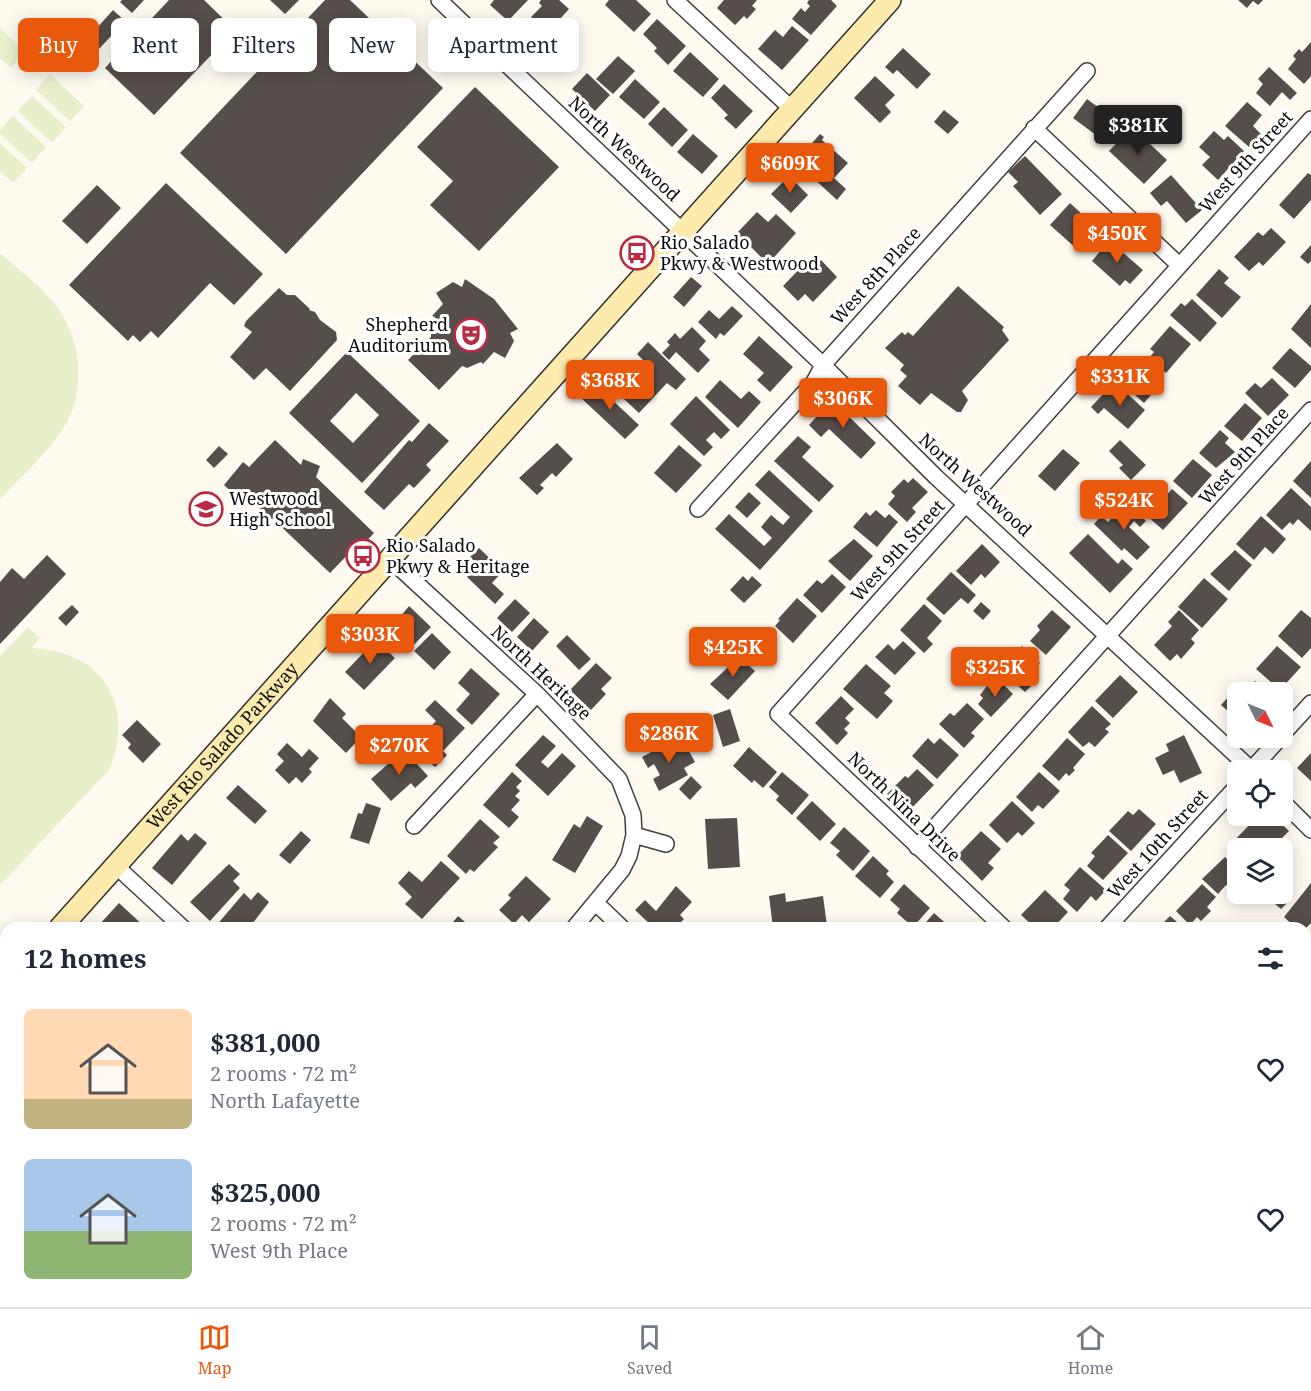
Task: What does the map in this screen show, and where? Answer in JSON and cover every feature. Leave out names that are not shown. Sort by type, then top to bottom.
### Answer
[{"type":"main road","name":"West Rio Salado Parkway","points":[[65,922],[891,0]]},
{"type":"street","name":"North Westwood","points":[[439,0],[824,365],[965,504],[1241,760]]},
{"type":"street","points":[[678,1],[793,110]]},
{"type":"street","name":"West 8th Place","points":[[698,509],[814,382],[824,365],[1087,71]]},
{"type":"street","name":"West 9th Street","points":[[778,714],[1311,119]]},
{"type":"street","points":[[1034,128],[1179,265]]},
{"type":"street","name":"West 9th Place","points":[[917,847],[1311,410]]},
{"type":"street","name":"North Heritage","points":[[390,559],[537,694],[619,779],[633,815],[634,835],[622,870],[579,922]]},
{"type":"street","points":[[414,826],[537,694]]},
{"type":"street","points":[[1293,723],[1311,703]]},
{"type":"street","name":"North Nina Drive","points":[[778,714],[998,922]]},
{"type":"street","points":[[1261,760],[1271,748]]},
{"type":"street","name":"West 10th Street","points":[[1112,922],[1227,797]]},
{"type":"street","points":[[1293,812],[1311,830]]},
{"type":"street","points":[[634,835],[666,844]]},
{"type":"street","points":[[116,866],[177,922]]},
{"type":"street","points":[[596,903],[616,922]]},
{"type":"green space","points":[[0,28],[18,45],[18,60],[11,68],[0,58]]},
{"type":"green space","points":[[50,74],[84,106],[70,121],[36,90]]},
{"type":"green space","points":[[32,96],[66,127],[52,143],[18,111]]},
{"type":"green space","points":[[13,116],[46,147],[32,163],[0,134],[0,130]]},
{"type":"green space","points":[[0,143],[27,168],[13,183],[0,171]]},
{"type":"green space","points":[[0,253],[39,287],[53,302],[67,323],[76,352],[78,383],[76,399],[64,427],[42,456],[0,499]]},
{"type":"green space","points":[[28,627],[40,638],[31,648],[56,651],[77,659],[94,670],[107,685],[115,703],[119,724],[117,746],[109,770],[0,885],[0,656]]},
{"type":"building","points":[[122,0],[144,0],[132,13],[120,2]]},
{"type":"building","points":[[169,0],[204,0],[223,18],[211,18],[211,55],[199,68],[199,18],[152,18]]},
{"type":"building","points":[[270,0],[299,0],[285,14]]},
{"type":"building","points":[[325,0],[350,0],[369,18],[329,18],[329,72],[416,72],[416,62],[443,88],[286,254],[180,153],[257,72],[317,72],[317,18],[308,18]]},
{"type":"building","points":[[494,0],[528,0],[511,18],[505,18],[490,5]]},
{"type":"building","points":[[541,0],[559,0],[569,9],[561,18],[532,18],[542,6],[539,3]]},
{"type":"building","points":[[609,0],[636,0],[651,14],[634,32],[605,5]]},
{"type":"building","points":[[724,0],[757,0],[752,6],[756,9],[747,19],[744,16],[735,25],[717,8]]},
{"type":"building","points":[[809,0],[831,0],[837,6],[811,35],[792,19],[801,8],[805,12],[810,6],[807,3]]},
{"type":"building","points":[[1238,0],[1263,0],[1258,5],[1253,1],[1247,8]]},
{"type":"building","points":[[113,10],[122,18],[111,18],[111,36],[99,49],[99,26]]},
{"type":"building","points":[[657,19],[686,46],[668,65],[654,51],[657,48],[643,34]]},
{"type":"building","points":[[792,26],[809,40],[782,70],[758,49],[775,30],[783,37]]},
{"type":"building","points":[[1311,42],[1311,76],[1304,84],[1288,69],[1296,59],[1293,56],[1299,49],[1302,52]]},
{"type":"building","points":[[903,48],[931,74],[917,89],[897,70],[893,74],[885,67]]},
{"type":"building","points":[[690,52],[719,79],[703,97],[673,71]]},
{"type":"building","points":[[618,56],[635,71],[613,94],[596,79]]},
{"type":"building","points":[[111,62],[111,72],[195,72],[154,115],[105,68]]},
{"type":"building","points":[[1269,67],[1297,93],[1290,100],[1282,92],[1270,106],[1256,93],[1263,84],[1258,79]]},
{"type":"building","points":[[587,73],[610,95],[595,111],[572,89]]},
{"type":"building","points":[[875,76],[895,95],[885,105],[891,112],[880,123],[854,98]]},
{"type":"building","points":[[635,79],[660,102],[644,119],[619,97]]},
{"type":"building","points":[[724,84],[753,111],[736,129],[724,118],[728,115],[711,98]]},
{"type":"building","points":[[475,87],[559,167],[479,251],[430,205],[453,181],[417,147]]},
{"type":"building","points":[[1087,99],[1110,116],[1117,107],[1129,116],[1108,144],[1073,118]]},
{"type":"building","points":[[1247,102],[1262,115],[1253,126],[1261,134],[1249,147],[1225,126]]},
{"type":"building","points":[[664,107],[688,130],[672,147],[648,124]]},
{"type":"building","points":[[944,110],[959,122],[948,134],[934,122]]},
{"type":"building","points":[[1132,127],[1167,160],[1144,184],[1109,151]]},
{"type":"building","points":[[1214,131],[1224,140],[1228,136],[1244,151],[1218,180],[1202,165],[1210,157],[1199,147]]},
{"type":"building","points":[[693,134],[718,156],[702,174],[677,152]]},
{"type":"building","points":[[820,134],[824,137],[822,140],[848,163],[834,178],[846,189],[837,200],[799,165],[810,153],[806,150]]},
{"type":"building","points":[[1025,156],[1062,194],[1040,215],[1013,186],[1018,182],[1008,172]]},
{"type":"building","points":[[1308,173],[1311,175],[1311,200],[1294,219],[1279,205]]},
{"type":"building","points":[[1171,175],[1202,210],[1186,223],[1167,201],[1161,206],[1150,193]]},
{"type":"building","points":[[789,176],[808,195],[791,213],[771,194]]},
{"type":"building","points":[[166,183],[263,274],[234,305],[210,283],[158,338],[151,331],[140,342],[133,335],[128,341],[69,285]]},
{"type":"building","points":[[97,185],[121,208],[87,244],[62,221]]},
{"type":"building","points":[[1070,203],[1097,228],[1078,250],[1050,225]]},
{"type":"building","points":[[757,212],[768,222],[776,214],[796,233],[768,264],[737,233]]},
{"type":"building","points":[[1271,228],[1286,242],[1263,266],[1259,262],[1249,271],[1234,257],[1258,232],[1263,236]]},
{"type":"building","points":[[1111,238],[1123,249],[1121,251],[1143,270],[1130,284],[1125,280],[1120,286],[1092,261]]},
{"type":"building","points":[[1311,245],[1311,261],[1308,264],[1300,257]]},
{"type":"building","points":[[809,259],[815,266],[821,260],[837,277],[813,302],[805,294],[798,301],[783,286]]},
{"type":"building","points":[[1219,269],[1229,278],[1224,283],[1241,297],[1222,318],[1196,295]]},
{"type":"building","points":[[691,277],[702,286],[684,307],[673,297]]},
{"type":"building","name":"Shepherd Auditorium","points":[[465,279],[494,299],[518,329],[510,333],[514,341],[505,358],[494,352],[483,364],[481,362],[467,368],[462,366],[439,390],[408,360],[431,337],[431,333],[428,332],[435,317],[432,316],[443,304],[436,293],[453,282],[462,287]]},
{"type":"building","points":[[958,286],[1004,327],[1002,330],[1009,340],[962,391],[968,400],[961,412],[957,412],[931,393],[920,405],[898,386],[907,376],[900,370],[904,365],[885,348],[902,332],[905,335],[908,332],[913,336]]},
{"type":"building","points":[[279,288],[287,295],[295,295],[309,310],[315,312],[320,320],[336,332],[337,340],[290,391],[266,368],[254,380],[230,357],[252,332],[244,326],[246,321]]},
{"type":"building","points":[[1192,299],[1217,323],[1200,342],[1170,315],[1181,303],[1185,306]]},
{"type":"building","points":[[1311,304],[1311,348],[1291,329]]},
{"type":"building","points":[[732,306],[743,316],[724,336],[720,333],[716,339],[698,322],[709,310],[719,319]]},
{"type":"building","points":[[1170,326],[1191,344],[1166,373],[1149,358],[1154,352],[1150,349]]},
{"type":"building","points":[[692,327],[706,341],[699,349],[710,360],[698,373],[676,352],[669,360],[662,353],[670,345],[667,342],[675,333],[680,339]]},
{"type":"building","points":[[759,336],[793,367],[770,392],[757,380],[764,373],[743,354]]},
{"type":"building","points":[[648,342],[686,379],[676,390],[667,383],[639,413],[611,387],[626,370],[634,378],[647,364],[637,354]]},
{"type":"building","points":[[1290,348],[1311,366],[1311,370],[1295,388],[1272,368]]},
{"type":"building","points":[[347,352],[420,421],[362,483],[289,413]],"holes":[[[356,393],[379,415],[353,443],[330,421]]]},
{"type":"building","points":[[1136,358],[1163,381],[1144,403],[1117,379]]},
{"type":"building","points":[[1272,378],[1289,395],[1268,416],[1245,393],[1255,383],[1261,388]]},
{"type":"building","points":[[720,380],[741,399],[749,391],[761,402],[738,428],[705,397]]},
{"type":"building","points":[[594,383],[639,425],[625,439],[580,397]]},
{"type":"building","points":[[1121,388],[1145,410],[1128,429],[1104,408],[1098,414],[1091,407],[1107,390],[1114,396]]},
{"type":"building","points":[[696,396],[730,430],[721,439],[714,432],[706,440],[713,447],[704,456],[670,424]]},
{"type":"building","points":[[832,400],[876,443],[861,459],[829,429],[821,437],[809,425]]},
{"type":"building","points":[[1245,403],[1262,418],[1242,441],[1224,426]]},
{"type":"building","points":[[429,423],[449,441],[426,465],[431,470],[414,488],[409,484],[384,510],[364,492],[409,440],[412,442]]},
{"type":"building","points":[[1220,430],[1229,438],[1225,443],[1235,452],[1216,468],[1199,453]]},
{"type":"building","points":[[798,436],[811,447],[802,457],[834,486],[819,502],[774,461]]},
{"type":"building","points":[[275,440],[301,465],[303,459],[320,466],[316,477],[374,533],[359,549],[356,546],[330,573],[272,518],[269,523],[261,519],[264,512],[251,500],[249,502],[237,497],[224,485],[243,462],[249,467]]},
{"type":"building","points":[[1120,440],[1146,465],[1131,480],[1119,468],[1123,465],[1109,451]]},
{"type":"building","points":[[557,443],[573,459],[556,477],[552,473],[540,485],[544,488],[537,495],[519,478]]},
{"type":"building","points":[[679,445],[702,465],[676,493],[654,473]]},
{"type":"building","points":[[219,446],[228,454],[214,468],[206,460]]},
{"type":"building","points":[[1063,449],[1080,463],[1055,491],[1038,476]]},
{"type":"building","points":[[1193,459],[1212,475],[1192,498],[1173,481]]},
{"type":"building","points":[[1311,461],[1311,498],[1293,481]]},
{"type":"building","points":[[769,470],[813,511],[760,570],[715,529],[729,514],[764,546],[772,538],[761,527],[771,515],[783,525],[790,517],[755,485]]},
{"type":"building","points":[[913,478],[928,492],[912,508],[916,512],[907,522],[888,504],[895,496],[891,492],[904,479],[908,483]]},
{"type":"building","points":[[1291,488],[1311,507],[1311,531],[1298,519],[1293,525],[1290,522],[1282,530],[1266,515]]},
{"type":"building","points":[[1172,489],[1188,503],[1163,530],[1137,507],[1147,497],[1152,502],[1160,493],[1165,497]]},
{"type":"building","points":[[749,492],[761,503],[747,518],[735,507]]},
{"type":"building","points":[[1126,502],[1146,521],[1140,527],[1134,521],[1129,527],[1150,547],[1137,560],[1124,548],[1122,551],[1094,524],[1101,516],[1108,522]]},
{"type":"building","points":[[876,510],[885,518],[889,514],[898,522],[877,547],[853,527],[866,512],[870,516]]},
{"type":"building","points":[[1261,516],[1286,539],[1273,554],[1265,547],[1254,560],[1236,544]]},
{"type":"building","points":[[1088,534],[1118,564],[1122,559],[1133,569],[1110,593],[1069,553]]},
{"type":"building","points":[[854,539],[873,556],[850,581],[828,561]]},
{"type":"building","points":[[982,544],[1000,562],[985,578],[981,574],[971,585],[956,571]]},
{"type":"building","points":[[479,548],[503,571],[492,583],[504,594],[495,604],[467,577],[478,565],[470,557]]},
{"type":"building","points":[[1235,550],[1252,565],[1229,591],[1210,574]]},
{"type":"building","points":[[47,555],[66,574],[0,644],[0,582],[12,568],[24,579]]},
{"type":"building","points":[[951,572],[976,595],[968,604],[961,598],[944,615],[926,599]]},
{"type":"building","points":[[832,574],[846,587],[822,613],[803,595],[817,580],[822,584]]},
{"type":"building","points":[[743,576],[748,581],[752,576],[762,585],[744,603],[730,590]]},
{"type":"building","points":[[1204,578],[1228,599],[1202,628],[1178,607]]},
{"type":"building","points":[[797,598],[817,616],[793,643],[775,626],[780,620],[778,619]]},
{"type":"building","points":[[515,599],[530,613],[512,632],[497,618]]},
{"type":"building","points":[[981,602],[991,611],[983,620],[973,611]]},
{"type":"building","points":[[924,604],[942,621],[927,638],[933,644],[924,653],[900,630]]},
{"type":"building","points":[[72,605],[79,612],[66,626],[58,618]]},
{"type":"building","points":[[409,606],[431,627],[408,651],[388,632]]},
{"type":"building","points":[[1052,610],[1071,627],[1046,655],[1030,641],[1040,630],[1037,626]]},
{"type":"building","points":[[1179,610],[1199,630],[1191,639],[1195,643],[1181,659],[1177,654],[1170,661],[1154,645],[1172,626],[1168,622]]},
{"type":"building","points":[[1301,610],[1311,618],[1311,648],[1302,658],[1278,636]]},
{"type":"building","points":[[534,618],[549,632],[532,651],[517,637]]},
{"type":"building","points":[[432,633],[451,652],[434,670],[414,651]]},
{"type":"building","points":[[567,635],[591,659],[579,670],[556,646]]},
{"type":"building","points":[[376,640],[395,658],[364,690],[345,672]]},
{"type":"building","points":[[903,641],[916,653],[895,675],[875,657],[888,644],[894,650]]},
{"type":"building","points":[[1022,646],[1040,663],[1026,679],[1032,685],[1025,692],[1000,670]]},
{"type":"building","points":[[1277,646],[1301,667],[1287,682],[1271,682],[1256,669]]},
{"type":"building","points":[[739,657],[755,671],[728,700],[710,684]]},
{"type":"building","points":[[596,663],[612,678],[601,689],[606,694],[591,710],[570,690]]},
{"type":"building","points":[[866,664],[891,686],[884,693],[893,701],[877,719],[843,689]]},
{"type":"building","points":[[471,668],[500,694],[472,725],[456,710],[470,694],[458,683]]},
{"type":"building","points":[[1120,675],[1138,692],[1113,718],[1095,701]]},
{"type":"building","points":[[1000,681],[1013,694],[991,717],[978,704],[983,698],[980,695],[987,686],[991,690]]},
{"type":"building","points":[[841,696],[854,709],[845,718],[850,723],[844,729],[848,733],[837,745],[815,723]]},
{"type":"building","points":[[330,698],[346,714],[342,718],[361,737],[346,753],[313,721]]},
{"type":"building","points":[[1227,698],[1227,710],[1221,705]]},
{"type":"building","points":[[435,700],[465,728],[443,751],[447,755],[435,767],[413,746],[436,721],[425,710]]},
{"type":"building","points":[[967,703],[984,719],[971,733],[975,736],[964,748],[939,724],[950,713],[954,716]]},
{"type":"building","points":[[1092,706],[1111,724],[1105,729],[1109,732],[1095,747],[1089,742],[1083,747],[1068,732]]},
{"type":"building","points":[[730,709],[740,741],[723,747],[713,715]]},
{"type":"building","points":[[137,720],[161,744],[143,763],[128,748],[131,744],[122,735]]},
{"type":"building","points":[[543,735],[556,746],[541,762],[548,768],[562,753],[576,766],[548,796],[515,765]]},
{"type":"building","points":[[1184,735],[1202,773],[1180,783],[1174,770],[1163,775],[1155,758],[1169,751],[1166,744]]},
{"type":"building","points":[[928,738],[934,744],[940,738],[959,755],[937,779],[912,756]]},
{"type":"building","points":[[1067,738],[1085,754],[1073,768],[1075,770],[1069,776],[1066,773],[1059,781],[1042,766]]},
{"type":"building","points":[[670,742],[675,751],[686,746],[695,762],[684,768],[688,775],[659,791],[653,779],[660,775],[654,764],[648,768],[642,757]]},
{"type":"building","points":[[287,743],[302,757],[309,749],[319,758],[309,769],[312,772],[302,783],[296,777],[289,784],[275,770],[284,761],[277,754]]},
{"type":"building","points":[[749,747],[777,772],[763,788],[754,780],[752,783],[733,766]]},
{"type":"building","points":[[404,750],[428,776],[415,788],[411,783],[391,801],[371,779]]},
{"type":"building","points":[[1311,753],[1311,781],[1297,768]]},
{"type":"building","points":[[917,769],[934,785],[907,813],[887,794],[905,776],[908,778]]},
{"type":"building","points":[[512,772],[522,781],[516,787],[520,791],[515,796],[520,800],[511,810],[519,817],[509,828],[483,805]]},
{"type":"building","points":[[782,772],[809,795],[792,815],[776,800],[779,796],[769,787]]},
{"type":"building","points":[[1039,772],[1060,791],[1043,809],[1038,805],[1032,812],[1016,797]]},
{"type":"building","points":[[691,776],[702,787],[690,800],[679,789]]},
{"type":"building","points":[[238,785],[267,811],[255,824],[226,798]]},
{"type":"building","points":[[812,801],[836,824],[820,841],[796,818]]},
{"type":"building","points":[[1012,801],[1035,823],[1022,836],[1018,832],[1007,843],[989,825]]},
{"type":"building","points":[[366,803],[381,808],[369,844],[350,838],[358,813],[362,814]]},
{"type":"building","points":[[1139,809],[1156,824],[1131,851],[1109,831],[1128,811],[1133,815]]},
{"type":"building","points":[[587,816],[603,826],[575,873],[552,860],[574,824],[580,828]]},
{"type":"building","points":[[737,818],[740,867],[708,869],[705,819]]},
{"type":"building","points":[[480,819],[500,837],[493,843],[498,847],[474,872],[470,869],[466,874],[447,856]]},
{"type":"building","points":[[1248,826],[1284,826],[1289,831],[1282,838],[1237,838]]},
{"type":"building","points":[[844,827],[870,851],[853,871],[836,855],[840,851],[830,843]]},
{"type":"building","points":[[301,831],[311,840],[290,864],[279,855]]},
{"type":"building","points":[[981,831],[1001,849],[988,863],[994,868],[982,881],[957,856]]},
{"type":"building","points":[[195,833],[207,843],[172,885],[152,868],[181,834],[188,841]]},
{"type":"building","points":[[1108,835],[1128,853],[1103,880],[1087,866],[1095,856],[1091,853]]},
{"type":"building","points":[[873,856],[889,871],[886,874],[894,882],[880,898],[855,876]]},
{"type":"building","points":[[1225,857],[1227,859],[1227,886],[1218,894],[1202,879]]},
{"type":"building","points":[[441,861],[460,878],[422,919],[405,904],[412,897],[398,883],[409,871],[422,882]]},
{"type":"building","points":[[229,864],[240,874],[233,881],[240,888],[210,921],[190,902]]},
{"type":"building","points":[[1080,867],[1106,890],[1096,901],[1091,896],[1077,912],[1063,899],[1070,890],[1064,885]]},
{"type":"building","points":[[526,876],[551,899],[529,922],[522,915],[516,922],[512,922],[499,910],[511,898],[508,895]]},
{"type":"building","points":[[1311,883],[1311,922],[1289,922],[1284,917]]},
{"type":"building","points":[[904,884],[930,908],[917,922],[907,922],[897,913],[900,909],[890,900]]},
{"type":"building","points":[[1202,884],[1216,897],[1207,907],[1211,911],[1201,921],[1197,917],[1193,922],[1187,922],[1176,911]]},
{"type":"building","points":[[676,886],[692,902],[680,915],[684,919],[681,922],[648,922],[635,910],[645,900],[656,911]]},
{"type":"building","points":[[1045,890],[1068,912],[1059,922],[1029,922],[1021,915]]},
{"type":"building","points":[[258,892],[269,902],[254,922],[219,922],[244,893],[251,900]]},
{"type":"building","points":[[785,893],[786,902],[823,896],[826,922],[772,922],[769,896]]},
{"type":"building","points":[[119,903],[140,922],[102,922]]},
{"type":"building","points":[[1275,904],[1286,904],[1281,909]]},
{"type":"building","points":[[934,913],[944,922],[926,922]]},
{"type":"building","points":[[458,916],[465,922],[453,922]]},
{"type":"building","points":[[1170,916],[1177,922],[1164,922]]},
{"type":"place","name":"Rio Salado Pkwy & Westwood","points":[[637,253]]},
{"type":"place","name":"Shepherd Auditorium","points":[[471,335]]},
{"type":"place","name":"Westwood High School","points":[[206,509]]},
{"type":"place","name":"Rio Salado Pkwy & Heritage","points":[[363,556]]}]
